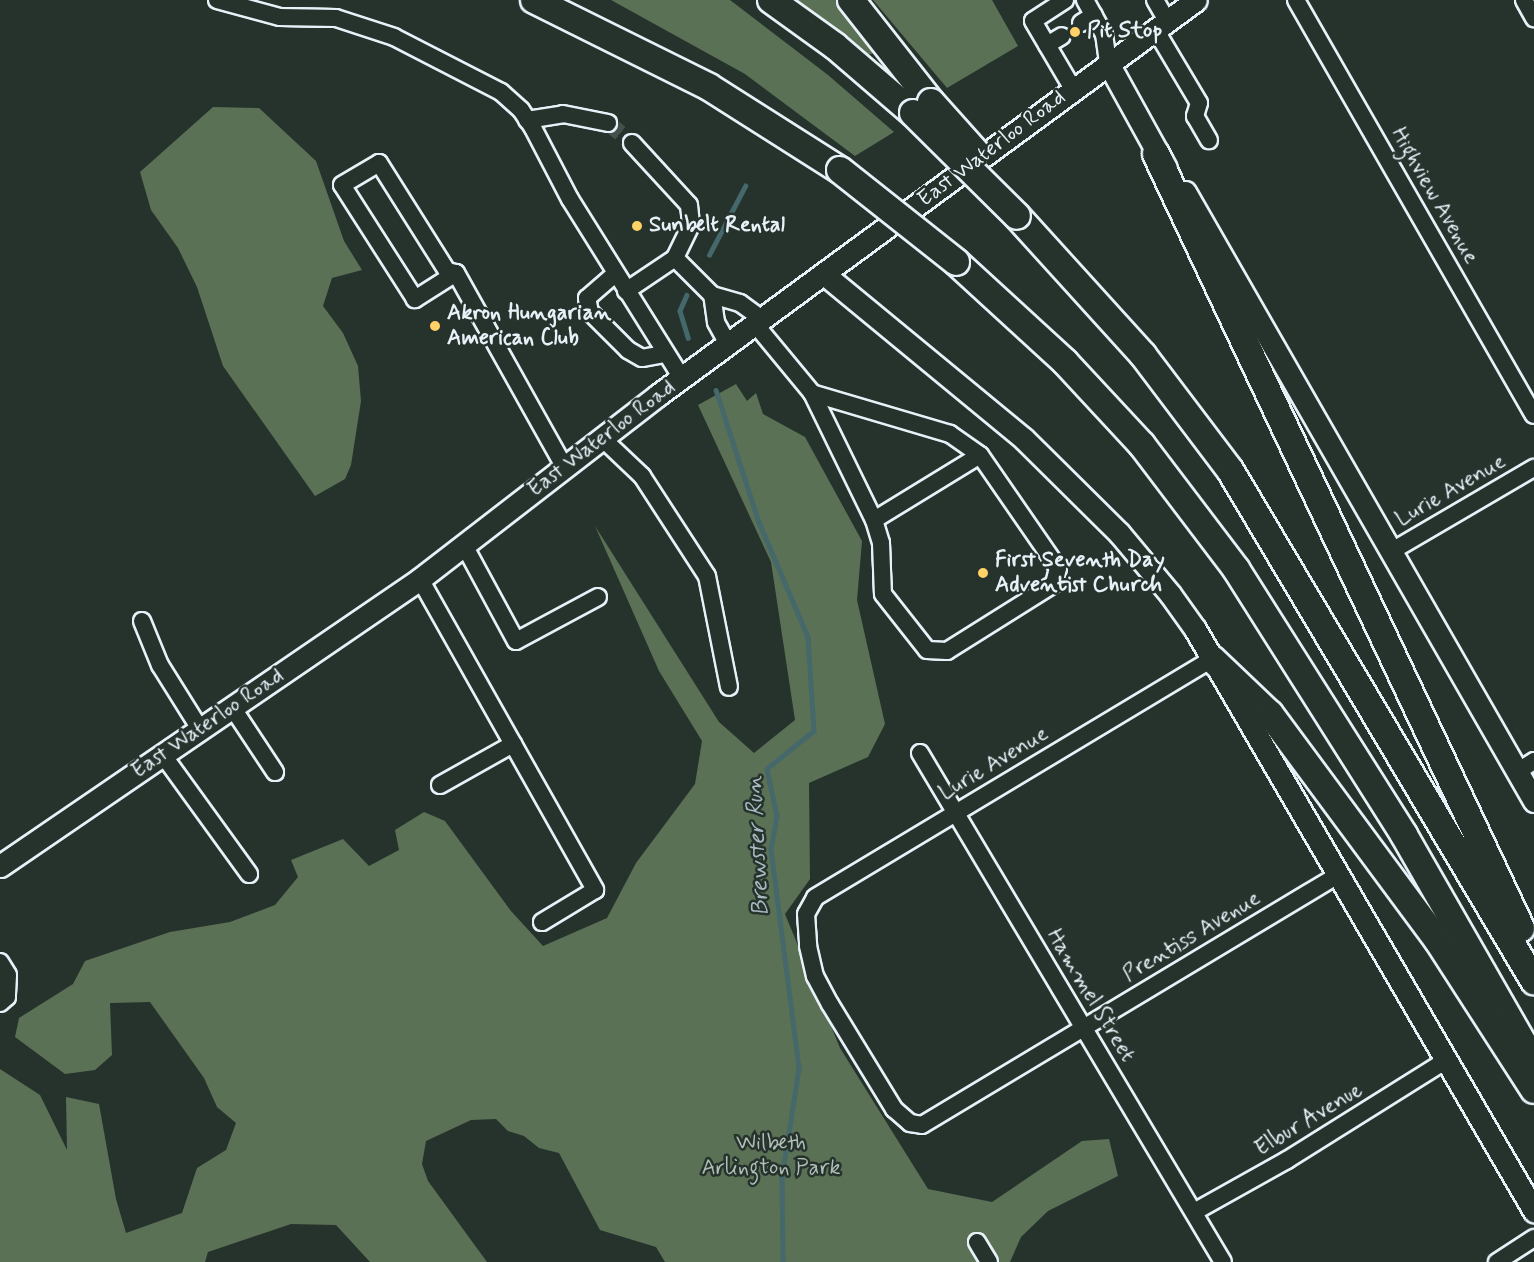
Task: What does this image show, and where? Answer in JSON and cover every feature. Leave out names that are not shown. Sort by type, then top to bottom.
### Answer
[{"type":"highway","points":[[534,0],[709,87],[840,170],[956,262],[1040,338],[1142,445],[1236,569],[1404,835],[1534,1062]]},
{"type":"highway","points":[[771,0],[922,107]]},
{"type":"highway","points":[[851,0],[922,107],[1022,213],[1178,398],[1254,507],[1534,981]]},
{"type":"highway","points":[[1156,154],[1534,955]]},
{"type":"highway","points":[[1212,659],[1270,714],[1438,941],[1534,1090]]},
{"type":"main road","name":"East Waterloo Road","points":[[0,866],[420,579],[682,378],[1196,0]]},
{"type":"main road","points":[[1108,63],[1156,154],[1190,200],[1390,552],[1526,766],[1534,801]]},
{"type":"main road","points":[[824,274],[950,374],[1096,509],[1170,594],[1212,659],[1336,876],[1534,1211]]},
{"type":"street","points":[[217,0],[280,17],[336,18],[394,37],[501,92],[527,120],[615,274],[664,354],[682,378]]},
{"type":"street","points":[[1065,0],[1033,21],[1072,89]]},
{"type":"street","points":[[1155,0],[1161,25],[1199,103],[1195,116],[1209,140]]},
{"type":"street","name":"Highview Avenue","points":[[1296,0],[1534,415]]},
{"type":"street","points":[[1524,0],[1534,18]]},
{"type":"street","points":[[1087,13],[1104,33],[1108,63]]},
{"type":"street","points":[[1047,45],[1062,36]]},
{"type":"street","points":[[527,120],[563,114],[608,123]]},
{"type":"street","points":[[626,291],[675,258],[691,225],[689,205],[632,143]]},
{"type":"street","points":[[456,273],[415,299],[342,185],[379,164],[447,271],[456,273],[565,468]]},
{"type":"street","points":[[675,258],[712,295],[740,303],[759,322],[812,393],[874,520],[881,543],[883,594],[927,650],[947,651],[1054,584],[1058,568],[980,455],[950,434],[812,393]]},
{"type":"street","points":[[615,274],[586,298],[590,312],[628,350],[642,357],[664,354]]},
{"type":"street","points":[[712,295],[716,322],[728,344]]},
{"type":"street","points":[[603,440],[642,477],[707,576],[729,687]]},
{"type":"street","points":[[874,520],[980,455]]},
{"type":"street","name":"Lurie Avenue","points":[[1390,552],[1534,468]]},
{"type":"street","points":[[464,545],[516,641],[598,597]]},
{"type":"street","points":[[420,579],[595,890],[542,922]]},
{"type":"street","points":[[142,621],[160,665],[200,729]]},
{"type":"street","name":"Lurie Avenue","points":[[915,1126],[894,1109],[815,976],[808,946],[806,914],[810,903],[830,886],[1212,659]]},
{"type":"street","points":[[232,707],[275,772]]},
{"type":"street","points":[[440,785],[513,744]]},
{"type":"street","name":"Hammel Street","points":[[921,753],[1223,1262]]},
{"type":"street","points":[[164,755],[249,874]]},
{"type":"street","name":"Prentiss Avenue","points":[[915,1126],[1336,876]]},
{"type":"street","points":[[0,962],[8,975],[7,997],[0,1003]]},
{"type":"street","name":"Elbur Avenue","points":[[1194,1212],[1287,1160],[1445,1061]]},
{"type":"street","points":[[1497,1262],[1534,1238]]},
{"type":"street","points":[[977,1242],[989,1262]]},
{"type":"green space","points":[[611,0],[730,0],[828,75],[894,132],[855,156],[745,74]]},
{"type":"green space","points":[[776,0],[841,0],[883,50],[862,57]]},
{"type":"green space","points":[[873,0],[992,0],[1018,46],[947,88]]},
{"type":"green space","points":[[213,107],[259,108],[316,161],[344,241],[362,270],[332,278],[323,306],[343,333],[358,366],[361,401],[351,465],[345,479],[315,496],[223,366],[197,287],[178,248],[151,210],[140,172]]},
{"type":"green space","name":"Wilbeth Arlington Park","points":[[736,384],[747,401],[756,393],[763,414],[805,437],[862,541],[857,600],[885,724],[868,757],[809,783],[810,879],[785,914],[840,1048],[928,1189],[992,1202],[1082,1141],[1109,1139],[1118,1176],[1048,1211],[1021,1237],[1010,1262],[665,1262],[656,1247],[600,1230],[559,1153],[539,1148],[524,1136],[508,1131],[496,1119],[471,1120],[426,1141],[422,1164],[428,1181],[487,1262],[370,1262],[336,1225],[291,1224],[208,1252],[205,1262],[0,1262],[0,1069],[40,1095],[67,1150],[66,1097],[99,1104],[116,1199],[126,1233],[182,1213],[197,1168],[226,1150],[236,1123],[217,1107],[204,1078],[150,1002],[110,1003],[112,1055],[95,1070],[65,1074],[15,1037],[19,1018],[73,984],[85,961],[170,932],[230,922],[275,905],[298,877],[291,860],[343,839],[369,866],[399,850],[395,830],[424,812],[445,821],[511,911],[543,946],[607,918],[636,863],[695,784],[702,741],[659,671],[595,526],[719,722],[754,753],[795,720],[771,562],[698,405]]},
{"type":"waterway","name":"Brewster Run","points":[[709,255],[745,186]]},
{"type":"waterway","name":"Brewster Run","points":[[687,295],[680,311],[688,338]]},
{"type":"waterway","name":"Brewster Run","points":[[716,390],[759,522],[808,637],[814,731],[767,769],[777,816],[771,849],[799,1069],[782,1178],[783,1262]]},
{"type":"tunnel","points":[[608,123],[632,143]]},
{"type":"place","name":"Pit Stop","points":[[1075,32]]},
{"type":"place","name":"Sunbelt Rental","points":[[637,226]]},
{"type":"place","name":"Akron Hungarian American Club","points":[[435,326]]},
{"type":"place","name":"First Seventh Day Adventist Church","points":[[983,573]]}]
